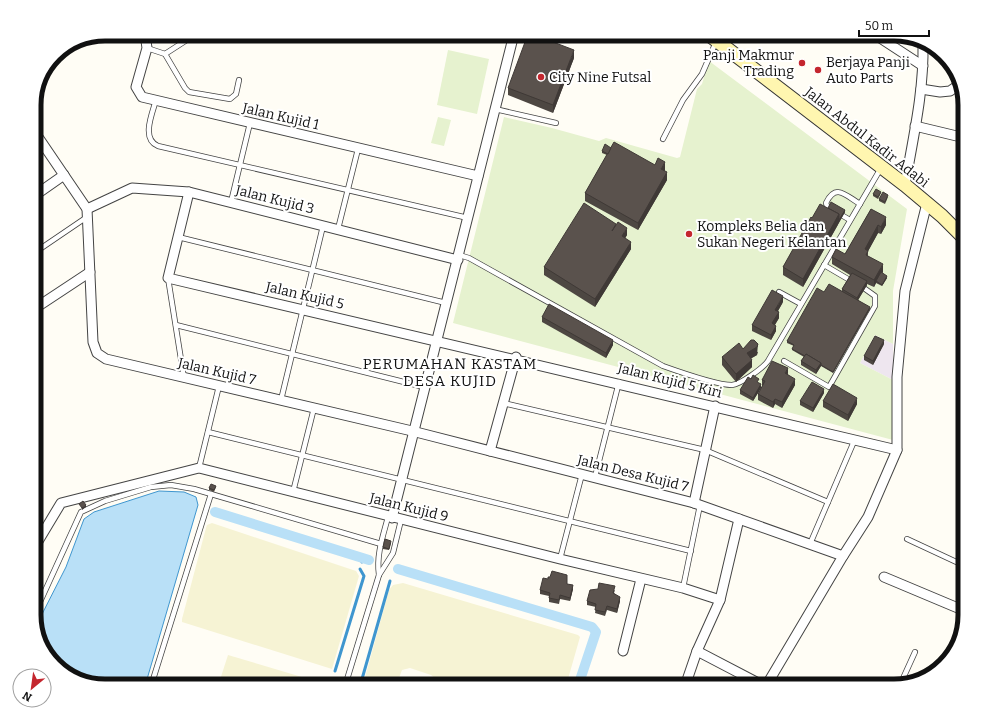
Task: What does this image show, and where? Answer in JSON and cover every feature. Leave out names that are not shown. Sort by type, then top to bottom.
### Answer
[{"type":"main road","name":"Jalan Abdul Kadir Adabi","points":[[717,41],[905,185],[958,231]]},
{"type":"street","name":"Jalan Kujid 1","points":[[145,41],[146,48],[136,87],[142,97],[478,176]]},
{"type":"street","points":[[394,518],[412,431],[458,258],[512,41]]},
{"type":"street","points":[[885,41],[923,66]]},
{"type":"street","points":[[905,185],[921,89],[923,66],[922,48]]},
{"type":"street","points":[[921,89],[940,92],[950,91],[956,87]]},
{"type":"street","points":[[915,126],[958,136]]},
{"type":"street","points":[[41,141],[87,213]]},
{"type":"street","points":[[41,191],[64,175]]},
{"type":"street","name":"Jalan Kujid 3","points":[[87,213],[132,188],[189,192],[458,258]]},
{"type":"street","points":[[168,278],[189,192]]},
{"type":"street","points":[[769,679],[868,517],[897,450],[897,377],[905,291],[927,203]]},
{"type":"street","name":"Jalan Kujid 7","points":[[87,213],[93,342],[97,353],[106,359],[412,431]]},
{"type":"street","points":[[41,304],[90,272]]},
{"type":"street","name":"Jalan Kujid 5","points":[[168,278],[302,308],[436,341]]},
{"type":"street","name":"Jalan Kujid 5 Kiri","points":[[436,341],[516,357],[897,450]]},
{"type":"street","points":[[490,451],[516,357]]},
{"type":"street","points":[[697,504],[705,450],[715,406]]},
{"type":"street","name":"Jalan Desa Kujid 7","points":[[412,431],[697,504],[843,556]]},
{"type":"street","name":"Jalan Kujid 9","points":[[41,536],[61,503],[199,468],[560,560],[683,588],[720,600]]},
{"type":"street","points":[[687,679],[697,651],[720,600],[739,519]]},
{"type":"street","points":[[884,577],[958,607]]},
{"type":"street","points":[[623,651],[641,579]]},
{"type":"street","points":[[697,651],[751,679]]},
{"type":"lane","points":[[165,54],[185,41]]},
{"type":"lane","points":[[662,139],[683,100],[702,74],[711,41]]},
{"type":"lane","points":[[146,48],[165,54],[184,88],[189,92],[230,100],[234,97],[239,80]]},
{"type":"lane","points":[[156,100],[148,135],[154,144],[468,218]]},
{"type":"lane","points":[[495,109],[556,123]]},
{"type":"lane","points":[[231,202],[250,123]]},
{"type":"lane","points":[[338,229],[358,149]]},
{"type":"lane","points":[[458,258],[469,258],[663,366],[676,371],[726,384],[737,384],[764,367],[881,167]]},
{"type":"lane","points":[[850,220],[827,206],[826,203],[831,194],[839,192],[860,204]]},
{"type":"lane","points":[[41,248],[87,213]]},
{"type":"lane","points":[[281,400],[323,226]]},
{"type":"lane","points":[[178,237],[446,303]]},
{"type":"lane","points":[[784,361],[829,387],[875,306],[876,300],[873,293],[824,265]]},
{"type":"lane","points":[[168,278],[184,378]]},
{"type":"lane","points":[[779,292],[801,304]]},
{"type":"lane","points":[[176,325],[424,387]]},
{"type":"lane","points":[[595,477],[619,382]]},
{"type":"lane","points":[[199,468],[219,386]]},
{"type":"lane","points":[[503,403],[705,450],[828,502]]},
{"type":"lane","points":[[293,492],[314,408]]},
{"type":"lane","points":[[208,432],[691,552]]},
{"type":"lane","points":[[810,544],[855,440]]},
{"type":"lane","points":[[560,560],[582,474]]},
{"type":"lane","points":[[41,600],[83,511],[105,501],[157,486],[180,486],[211,494],[381,544]]},
{"type":"lane","points":[[153,679],[211,494]]},
{"type":"lane","points":[[683,588],[691,552],[697,504]]},
{"type":"lane","points":[[379,575],[378,564],[381,544],[394,518]]},
{"type":"lane","points":[[347,679],[379,575],[393,553],[394,518]]},
{"type":"lane","points":[[907,539],[958,563]]},
{"type":"lane","points":[[903,678],[915,652]]},
{"type":"shaded area","points":[[875,335],[893,344],[893,380],[860,363]]},
{"type":"shaded area","points":[[212,523],[356,571],[359,576],[332,669],[182,622],[206,528],[207,525]]},
{"type":"shaded area","points":[[403,583],[578,635],[580,637],[568,679],[436,679],[431,675],[410,668],[402,670],[399,679],[365,679],[389,590],[393,585]]},
{"type":"shaded area","points":[[228,655],[309,679],[220,679]]},
{"type":"green space","points":[[448,50],[489,59],[477,114],[437,105]]},
{"type":"green space","name":"Kompleks Belia dan Sukan Negeri Kelantan","points":[[709,61],[907,209],[893,291],[893,344],[875,335],[860,363],[893,380],[893,440],[453,323],[504,117],[599,141],[606,138],[677,158],[680,157],[697,89],[702,84]]},
{"type":"green space","points":[[438,117],[451,120],[444,146],[431,143]]},
{"type":"water","points":[[159,491],[184,492],[196,497],[198,505],[147,679],[105,679],[84,676],[66,666],[57,657],[52,651],[43,632],[41,616],[66,567],[84,519],[94,512]]},
{"type":"building","name":"City Nine Futsal","points":[[525,41],[550,41],[574,50],[553,105],[508,88]]},
{"type":"building","points":[[614,142],[655,165],[658,158],[665,162],[661,169],[667,172],[638,223],[585,193]]},
{"type":"building","points":[[605,144],[611,148],[608,154],[602,151]]},
{"type":"building","points":[[876,189],[881,192],[878,197],[873,194]]},
{"type":"building","points":[[883,192],[888,195],[885,202],[879,199]]},
{"type":"building","points":[[831,202],[845,210],[839,220],[839,214],[828,208]]},
{"type":"building","points":[[584,203],[616,224],[612,231],[618,222],[627,228],[622,236],[631,242],[595,299],[544,267]]},
{"type":"building","points":[[820,204],[839,214],[803,279],[783,267]]},
{"type":"building","points":[[871,209],[886,217],[881,227],[878,225],[865,249],[868,251],[866,255],[883,264],[874,280],[832,257],[836,249],[845,254]]},
{"type":"building","points":[[881,272],[887,276],[882,285],[876,281]]},
{"type":"building","points":[[852,273],[867,281],[857,298],[842,289]]},
{"type":"building","points":[[829,284],[870,307],[833,372],[806,354],[805,356],[792,349],[794,345],[787,341],[817,288],[824,292]]},
{"type":"building","points":[[772,290],[783,296],[775,310],[779,312],[772,323],[776,326],[771,335],[752,325]]},
{"type":"building","points":[[549,304],[613,340],[606,353],[542,317]]},
{"type":"building","points":[[875,336],[884,340],[873,361],[864,356]]},
{"type":"building","points":[[751,340],[754,340],[758,344],[757,347],[747,353],[752,360],[736,374],[722,357],[739,343],[743,349]]},
{"type":"building","points":[[806,354],[821,363],[816,370],[801,361]]},
{"type":"building","points":[[772,361],[788,368],[785,373],[795,379],[782,402],[775,399],[773,402],[758,394],[765,381],[762,380]]},
{"type":"building","points":[[753,375],[759,379],[757,382],[761,384],[753,398],[740,390],[748,377],[751,379]]},
{"type":"building","points":[[812,382],[824,389],[813,408],[800,401]]},
{"type":"building","points":[[833,384],[857,398],[848,415],[823,401]]},
{"type":"building","points":[[211,484],[216,486],[214,490],[209,488]]},
{"type":"building","points":[[83,501],[86,505],[82,508],[79,504]]},
{"type":"building","points":[[385,539],[391,541],[389,549],[383,547]]},
{"type":"building","points":[[552,571],[567,575],[567,584],[573,585],[570,598],[560,595],[559,600],[549,598],[550,593],[540,590],[543,578],[548,579]]},
{"type":"building","points":[[599,583],[615,586],[613,593],[620,597],[617,609],[607,606],[605,612],[595,610],[596,604],[587,601],[590,590],[598,589]]},
{"type":"waterway","points":[[215,512],[369,560]]},
{"type":"waterway","points":[[362,562],[363,558]]},
{"type":"waterway","points":[[335,671],[364,576],[360,569]]},
{"type":"waterway","points":[[398,569],[592,627],[596,632],[580,679]]},
{"type":"waterway","points":[[362,679],[390,581]]},
{"type":"place","name":"Panji Makmur Trading","points":[[802,63]]},
{"type":"place","name":"Berjaya Panji Auto Parts","points":[[818,70]]},
{"type":"place","name":"City Nine Futsal","points":[[541,77]]},
{"type":"place","name":"Kompleks Belia dan Sukan Negeri Kelantan","points":[[689,234]]},
{"type":"district","name":"PERUMAHAN KASTAM DESA KUJID","points":[[450,372]]}]
